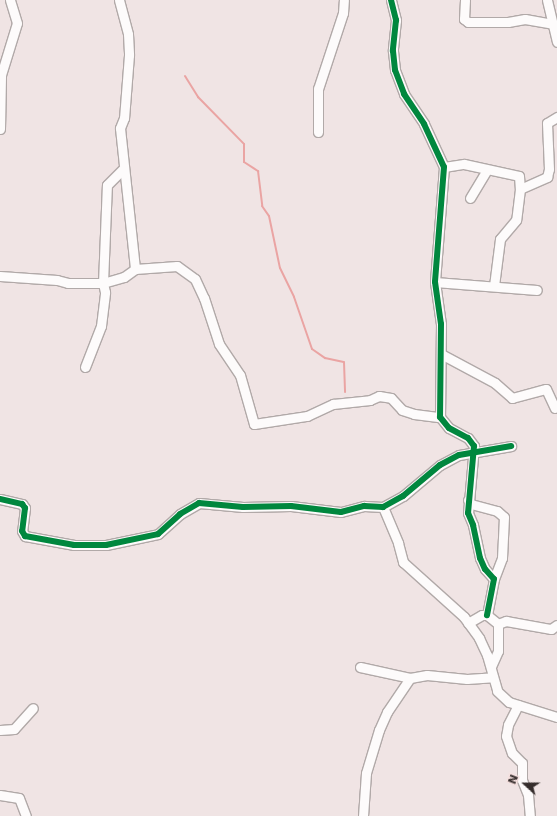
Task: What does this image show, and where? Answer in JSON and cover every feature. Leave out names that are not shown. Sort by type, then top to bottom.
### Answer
[{"type":"street","points":[[0,129],[1,75],[17,23],[10,0]]},
{"type":"street","points":[[119,0],[128,34],[129,55],[124,118],[120,128],[135,269]]},
{"type":"street","points":[[318,132],[318,89],[343,13],[344,0]]},
{"type":"street","points":[[391,0],[396,20],[393,51],[396,70],[404,94],[424,124],[444,167],[435,282],[441,324],[440,417],[449,428],[468,438],[474,446],[468,513],[473,525],[480,558],[485,569],[494,580]]},
{"type":"street","points":[[465,0],[464,19],[468,22],[508,22],[525,19],[553,24]]},
{"type":"street","points":[[547,0],[557,42]]},
{"type":"street","points":[[520,190],[546,177],[549,169],[547,123],[557,117]]},
{"type":"street","points":[[444,167],[464,164],[487,170],[518,174],[520,190],[516,220],[500,239],[494,286]]},
{"type":"street","points":[[85,367],[101,326],[105,292],[103,283],[107,185],[124,168]]},
{"type":"street","points":[[470,198],[487,170]]},
{"type":"street","points":[[0,276],[74,284],[103,283],[124,277],[135,269],[178,266],[195,279],[204,298],[219,344],[240,375],[254,424],[307,416],[345,401],[370,400],[385,396],[402,410],[440,417]]},
{"type":"street","points":[[435,282],[537,290]]},
{"type":"street","points":[[441,354],[495,383],[512,398],[546,389],[554,408]]},
{"type":"street","points":[[0,499],[22,504],[24,508],[22,531],[25,536],[74,545],[106,545],[158,534],[180,514],[199,503],[243,507],[291,506],[341,512],[364,506],[383,507],[403,496],[440,465],[459,455],[511,446]]},
{"type":"street","points":[[468,500],[471,504],[502,513],[504,517],[502,558],[494,580],[487,615]]},
{"type":"street","points":[[383,507],[398,543],[403,562],[424,579],[468,623],[479,638],[497,691],[504,699],[557,717]]},
{"type":"street","points":[[468,623],[478,616],[487,615],[498,624]]},
{"type":"street","points":[[498,624],[506,621],[551,629],[557,625]]},
{"type":"street","points":[[490,667],[498,651],[498,624]]},
{"type":"street","points":[[360,667],[410,678],[426,675],[467,679],[493,677]]},
{"type":"street","points":[[363,816],[366,774],[379,730],[387,712],[410,678]]},
{"type":"street","points":[[518,705],[508,725],[506,736],[512,753],[522,763],[522,780],[528,795],[530,816]]},
{"type":"street","points":[[0,730],[14,729],[33,708]]},
{"type":"street","points":[[0,795],[19,798],[26,816]]},
{"type":"waterway","points":[[185,76],[198,97],[244,144],[244,162],[258,171],[262,206],[269,216],[280,268],[294,297],[312,349],[325,358],[344,362],[345,392]]},
{"type":"cycle path","points":[[391,0],[396,20],[393,51],[395,70],[404,94],[424,124],[444,167],[435,282],[441,324],[440,417],[449,428],[468,438],[474,446],[468,513],[473,525],[480,558],[485,569],[494,579],[487,615]]},
{"type":"cycle path","points":[[0,499],[22,504],[25,508],[22,531],[25,536],[74,545],[106,545],[158,534],[180,514],[199,503],[243,507],[291,506],[341,512],[364,506],[383,507],[403,496],[440,465],[459,455],[511,446]]}]
